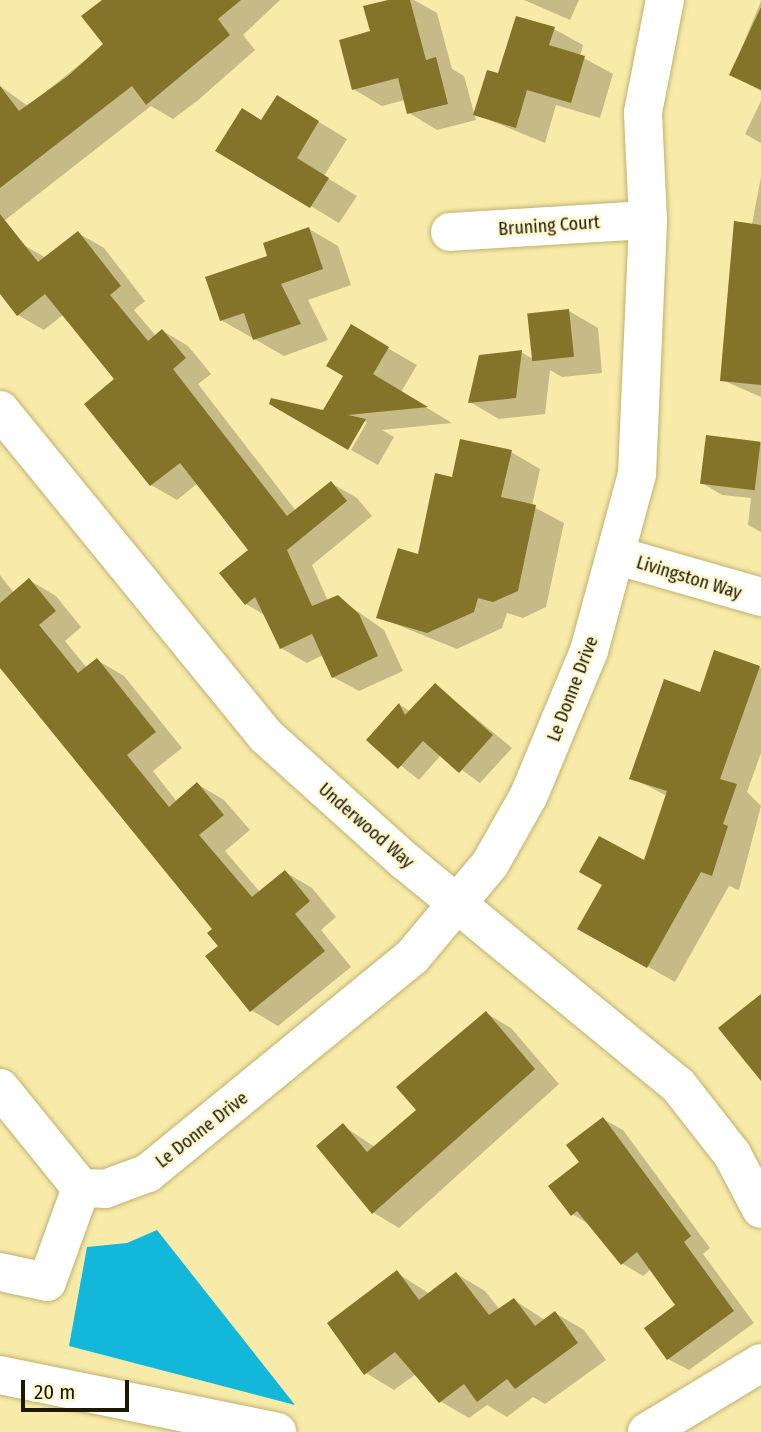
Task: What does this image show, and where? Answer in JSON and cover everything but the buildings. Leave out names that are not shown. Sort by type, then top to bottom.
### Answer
[{"type":"street","name":"Le Donne Drive","points":[[93,1189],[148,1173],[339,1023],[460,905],[516,818],[558,733],[618,556],[637,474],[648,220],[643,112],[666,0]]},
{"type":"street","name":"Bruning Court","points":[[450,232],[648,220]]},
{"type":"street","name":"Underwood Way","points":[[0,410],[266,736],[460,905],[678,1085],[732,1154],[761,1209]]},
{"type":"street","name":"Livingston Way","points":[[618,556],[761,597]]},
{"type":"street","points":[[0,1088],[93,1189],[47,1283],[0,1272]]},
{"type":"street","points":[[647,1432],[761,1363]]},
{"type":"street","points":[[0,1375],[277,1432]]},
{"type":"water","points":[[157,1230],[295,1405],[69,1346],[87,1247],[127,1243]]}]
